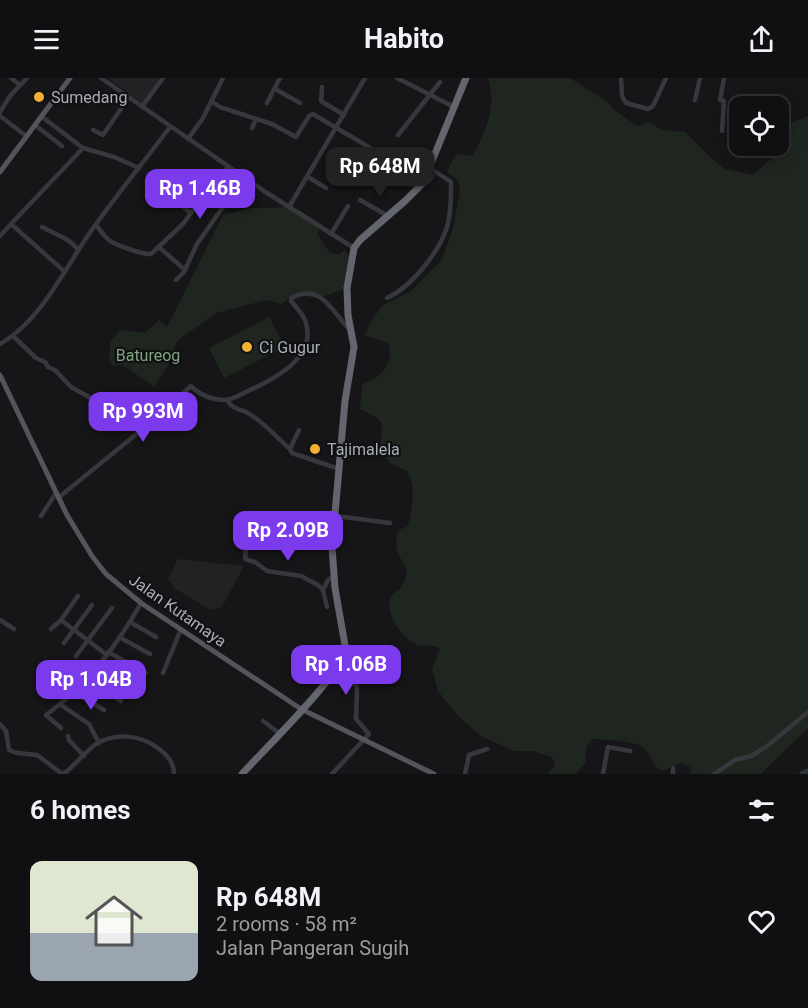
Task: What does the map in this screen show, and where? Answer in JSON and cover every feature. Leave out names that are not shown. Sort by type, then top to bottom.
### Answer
[{"type":"highway","points":[[242,774],[344,659],[346,651],[333,577],[332,547],[345,401],[354,347],[347,300],[354,248],[360,240],[419,189],[430,168],[466,78]]},
{"type":"main road","points":[[0,171],[70,78]]},
{"type":"main road","name":"Jalan Kutamaya","points":[[0,375],[57,495],[81,540],[99,566],[141,603],[301,709],[434,774]]},
{"type":"street","points":[[11,78],[20,85]]},
{"type":"street","points":[[26,136],[0,114],[27,78]]},
{"type":"street","points":[[101,78],[228,167],[354,248]]},
{"type":"street","points":[[142,107],[163,78]]},
{"type":"street","points":[[188,140],[203,118],[223,78]]},
{"type":"street","points":[[267,103],[280,78]]},
{"type":"street","points":[[289,207],[338,128],[365,78]]},
{"type":"street","points":[[398,78],[454,107]]},
{"type":"street","points":[[621,78],[622,96],[626,103],[648,109],[653,106],[666,78]]},
{"type":"street","points":[[695,100],[700,78]]},
{"type":"street","points":[[722,131],[724,101],[720,100],[724,78]]},
{"type":"street","points":[[398,135],[440,82]]},
{"type":"street","points":[[315,106],[321,100],[322,87]]},
{"type":"street","points":[[275,89],[300,103]]},
{"type":"street","points":[[93,130],[103,135],[129,97]]},
{"type":"street","points":[[321,100],[344,115]]},
{"type":"street","points":[[211,101],[223,109],[273,125],[296,136],[309,116],[313,114],[389,159]]},
{"type":"street","points":[[41,116],[83,148],[114,157],[139,168]]},
{"type":"street","points":[[252,128],[256,119]]},
{"type":"street","points":[[35,124],[62,146]]},
{"type":"street","points":[[0,344],[13,336],[46,299],[96,225],[170,127]]},
{"type":"street","points":[[0,236],[83,148]]},
{"type":"street","points":[[96,225],[110,241],[146,255],[152,254],[183,225],[228,167]]},
{"type":"street","points":[[387,298],[405,287],[439,245],[450,218],[451,182],[430,168]]},
{"type":"street","points":[[176,280],[185,270],[197,244],[223,207],[239,174]]},
{"type":"street","points":[[309,177],[326,188]]},
{"type":"street","points":[[360,200],[388,216]]},
{"type":"street","points":[[178,203],[191,213]]},
{"type":"street","points":[[331,234],[348,206]]},
{"type":"street","points":[[11,224],[64,271]]},
{"type":"street","points":[[42,227],[68,240],[79,250]]},
{"type":"street","points":[[159,247],[185,270]]},
{"type":"street","points":[[41,516],[57,495],[140,432],[190,386],[206,397],[227,400],[263,385],[294,363],[306,340],[305,320],[291,300],[299,294],[312,293],[321,297],[352,332]]},
{"type":"street","points":[[13,336],[36,358],[55,370],[71,387],[107,407]]},
{"type":"street","points":[[227,400],[231,407],[246,412],[300,457],[339,469]]},
{"type":"street","points":[[290,449],[299,430]]},
{"type":"street","points":[[336,516],[390,523]]},
{"type":"street","points":[[248,529],[245,559],[255,562],[270,572],[301,576],[318,585],[323,590],[327,607]]},
{"type":"street","points":[[323,590],[328,580],[333,577]]},
{"type":"street","points":[[51,629],[61,620],[78,596]]},
{"type":"street","points":[[61,728],[46,717],[86,680],[130,622],[141,603]]},
{"type":"street","points":[[64,643],[92,604]]},
{"type":"street","points":[[76,656],[112,608]]},
{"type":"street","points":[[61,620],[87,641],[146,673]]},
{"type":"street","points":[[0,621],[14,629]]},
{"type":"street","points":[[130,622],[156,637]]},
{"type":"street","points":[[163,673],[181,629]]},
{"type":"street","points":[[119,637],[150,654]]},
{"type":"street","points":[[332,774],[369,734],[362,727],[355,713],[357,697],[355,681],[346,651]]},
{"type":"street","points":[[104,690],[121,659]]},
{"type":"street","points":[[339,666],[344,668],[355,681]]},
{"type":"street","points":[[112,675],[132,686]]},
{"type":"street","points":[[86,680],[121,701]]},
{"type":"street","points":[[74,692],[104,710]]},
{"type":"street","points":[[61,705],[89,724],[99,743]]},
{"type":"street","points":[[714,774],[735,760],[751,756],[766,747],[808,712]]},
{"type":"street","points":[[263,721],[279,733]]},
{"type":"street","points":[[0,724],[6,731],[9,750],[37,755],[61,773],[65,773],[99,743],[126,736],[144,739],[169,758],[174,774]]},
{"type":"street","points":[[68,736],[84,756]]},
{"type":"street","points":[[603,774],[608,747],[630,751]]},
{"type":"street","points":[[465,774],[470,754],[487,749]]},
{"type":"shaded area","points":[[108,78],[162,78],[143,104]]},
{"type":"shaded area","points":[[178,559],[244,566],[222,607],[211,610],[174,588],[168,579]]},
{"type":"green space","points":[[488,78],[570,78],[609,103],[612,108],[635,125],[639,126],[649,122],[662,130],[685,132],[725,169],[753,175],[774,156],[789,156],[789,124],[808,116],[808,728],[761,774],[691,774],[690,767],[680,763],[663,771],[654,764],[641,746],[621,741],[594,739],[587,746],[586,762],[575,774],[548,774],[555,765],[552,757],[533,751],[514,751],[481,736],[458,716],[438,691],[432,669],[440,649],[412,642],[400,631],[392,617],[390,602],[393,594],[400,589],[407,571],[398,552],[397,536],[399,530],[408,526],[413,491],[407,471],[391,464],[380,450],[382,424],[376,417],[360,409],[362,385],[383,371],[390,358],[388,343],[365,335],[371,321],[383,305],[410,292],[441,261],[453,229],[460,191],[458,180],[447,172],[458,154],[473,156],[489,118]]},
{"type":"green space","name":"Batureog","points":[[289,207],[319,227],[318,235],[329,252],[339,255],[345,250],[353,263],[349,286],[316,297],[294,297],[281,304],[267,300],[216,313],[177,341],[170,362],[154,387],[123,365],[113,366],[109,358],[111,340],[121,330],[145,333],[159,320],[167,327],[223,215],[250,208]]},
{"type":"green space","name":"Ci Gugur","points":[[269,317],[285,347],[224,378],[209,348]]},
{"type":"waterway","points":[[803,774],[808,772]]},
{"type":"place","name":"Sumedang","points":[[39,97]]},
{"type":"place","name":"Ci Gugur","points":[[247,347]]},
{"type":"place","name":"Tajimalela","points":[[315,449]]}]
